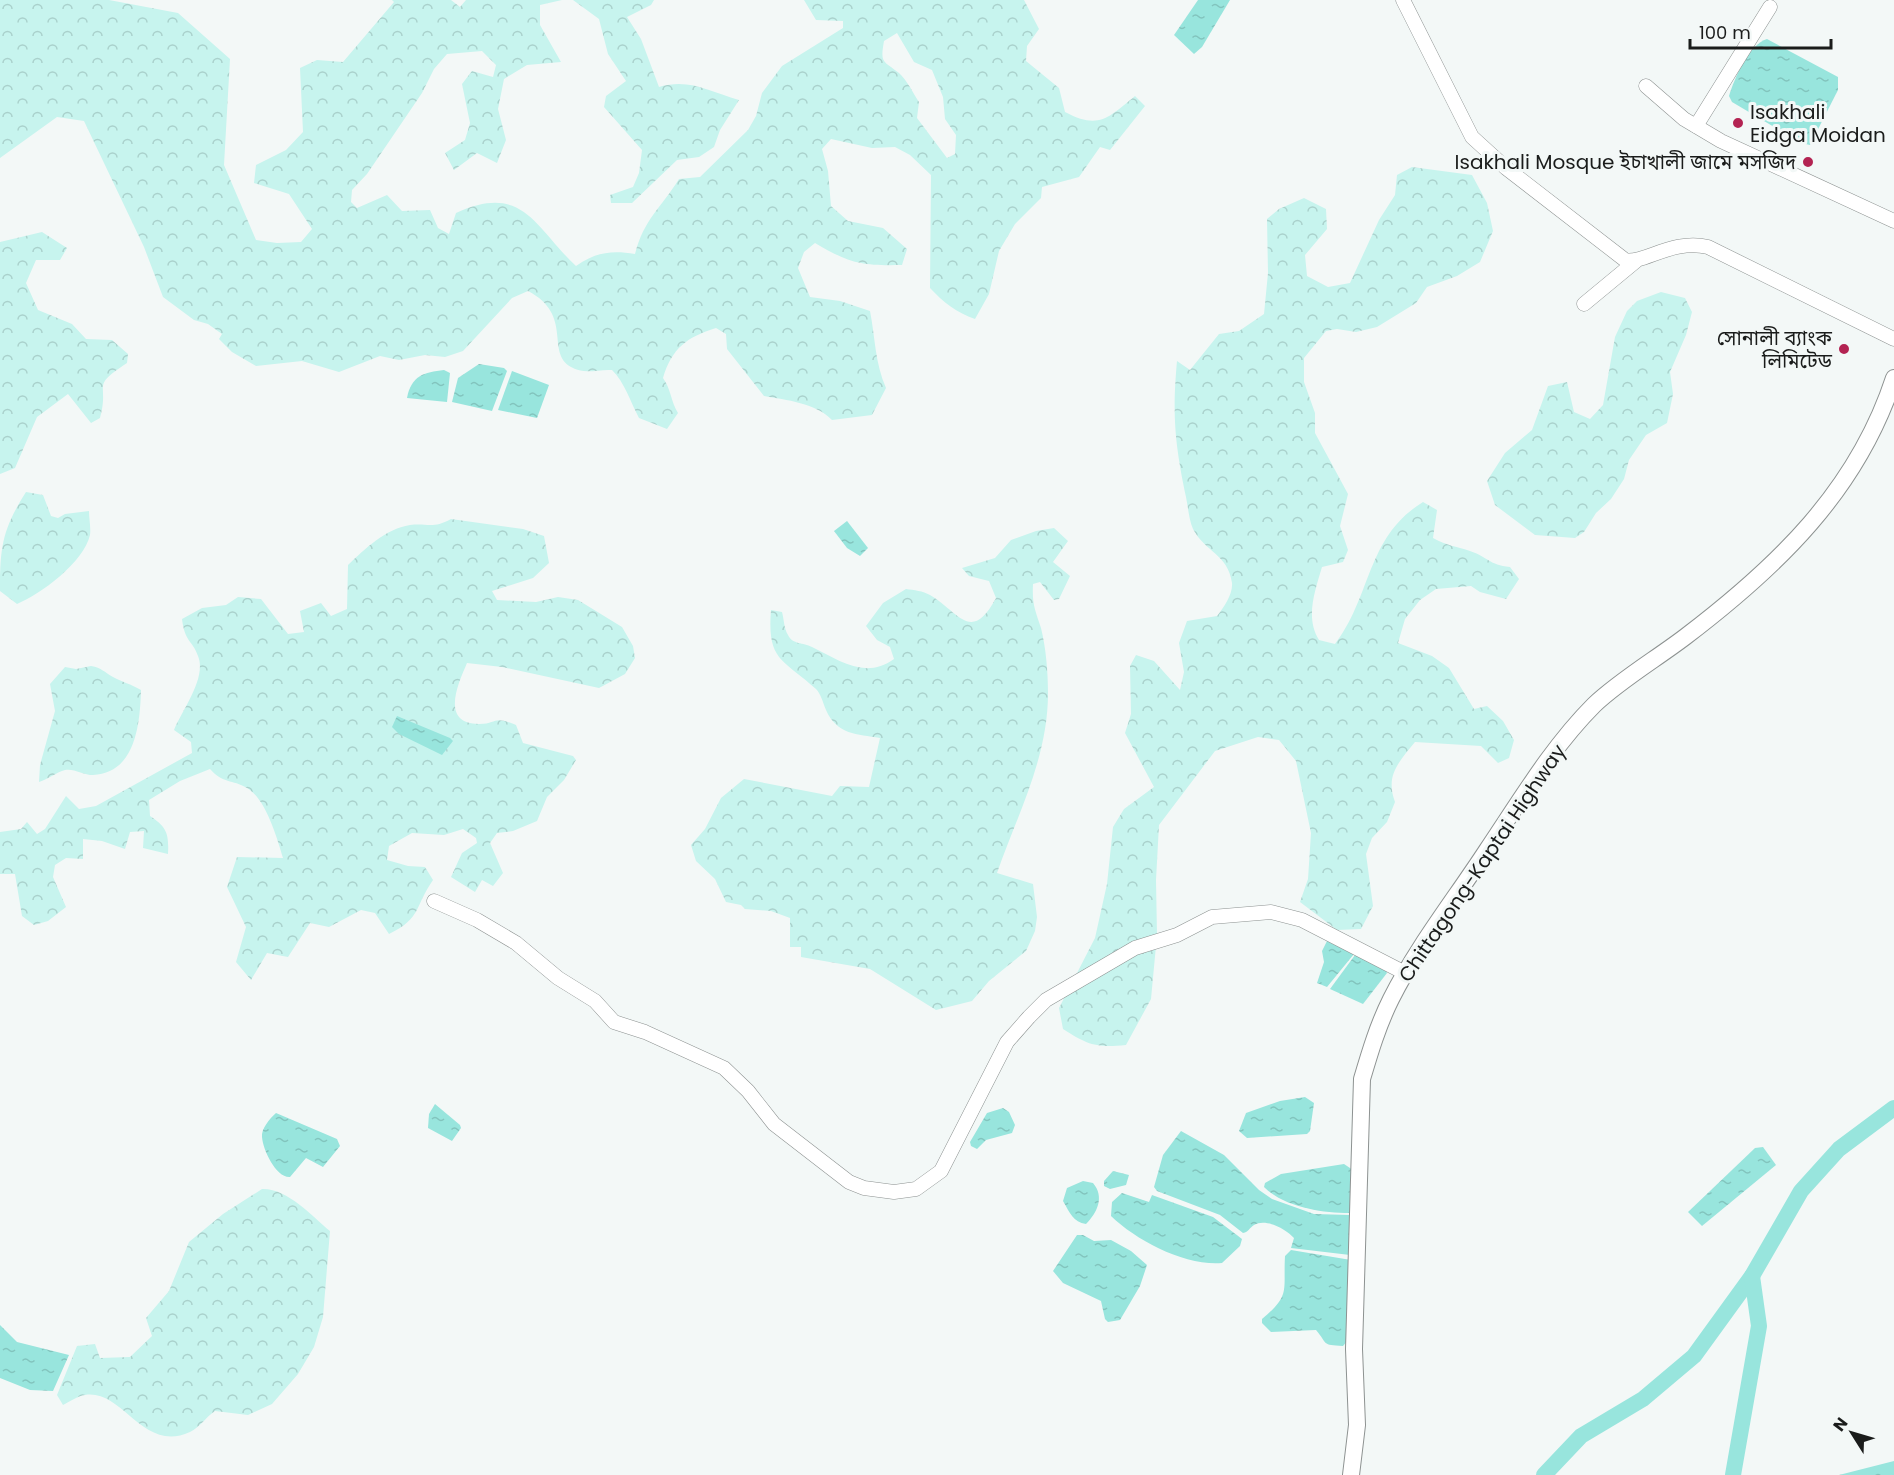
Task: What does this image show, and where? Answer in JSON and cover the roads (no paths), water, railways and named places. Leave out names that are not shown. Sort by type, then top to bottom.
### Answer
[{"type":"main road","name":"Chittagong-Kaptai Highway","points":[[1351,1475],[1357,1425],[1354,1349],[1362,1079],[1373,1040],[1392,998],[1500,831],[1567,736],[1596,704],[1759,578],[1823,508],[1869,442],[1883,412],[1894,378]]},
{"type":"street","points":[[1403,0],[1472,137],[1506,168],[1625,260],[1636,261]]},
{"type":"street","points":[[1696,126],[1768,5]]},
{"type":"street","points":[[1646,86],[1696,126],[1721,141],[1790,175],[1894,220]]},
{"type":"street","points":[[1584,304],[1636,261],[1674,246],[1687,244],[1708,247],[1894,339]]},
{"type":"street","points":[[434,901],[477,920],[516,943],[558,978],[595,1001],[614,1022],[645,1032],[724,1068],[748,1091],[774,1124],[849,1182],[864,1188],[894,1192],[916,1190],[941,1171],[1007,1042],[1029,1017],[1046,1000],[1135,948],[1177,935],[1212,917],[1271,912],[1302,920],[1407,974]]},
{"type":"water","points":[[1198,0],[1230,0],[1202,47],[1194,54],[1174,35]]},
{"type":"water","points":[[1767,39],[1838,77],[1838,90],[1810,145],[1801,143],[1732,102],[1729,96],[1738,72],[1748,55],[1760,42]]},
{"type":"water","points":[[479,364],[504,368],[507,371],[492,411],[452,402],[458,378]]},
{"type":"water","points":[[444,370],[450,373],[447,402],[407,398],[412,385],[419,376]]},
{"type":"water","points":[[512,371],[549,385],[537,418],[498,410]]},
{"type":"water","points":[[847,521],[868,548],[860,556],[847,548],[834,531]]},
{"type":"water","points":[[397,716],[453,741],[442,755],[399,734],[392,727]]},
{"type":"water","points":[[1327,941],[1354,954],[1327,987],[1317,983],[1324,962],[1322,951]]},
{"type":"water","points":[[1355,955],[1387,973],[1363,1004],[1330,989]]},
{"type":"water","points":[[1305,1097],[1314,1103],[1310,1131],[1307,1134],[1247,1138],[1239,1131],[1246,1113],[1280,1101]]},
{"type":"water","points":[[435,1104],[460,1125],[461,1128],[452,1141],[428,1128],[429,1114]]},
{"type":"water","points":[[1003,1108],[1009,1112],[1015,1125],[1012,1133],[986,1140],[977,1149],[971,1146],[970,1142],[987,1113]]},
{"type":"water","points":[[276,1113],[337,1139],[340,1146],[323,1167],[306,1158],[290,1177],[285,1176],[271,1162],[262,1137],[264,1127]]},
{"type":"water","points":[[1181,1131],[1224,1155],[1259,1190],[1272,1199],[1314,1214],[1350,1215],[1350,1255],[1291,1248],[1294,1238],[1281,1228],[1270,1224],[1259,1223],[1243,1233],[1220,1215],[1157,1191],[1154,1187],[1163,1155]]},
{"type":"water","points":[[1763,1147],[1776,1165],[1702,1226],[1688,1212],[1755,1148]]},
{"type":"water","points":[[1344,1164],[1353,1170],[1352,1211],[1349,1213],[1327,1212],[1293,1204],[1282,1200],[1264,1187],[1265,1183],[1281,1174]]},
{"type":"water","points":[[1113,1171],[1129,1175],[1126,1185],[1110,1189],[1104,1186],[1104,1181]]},
{"type":"water","points":[[1083,1181],[1093,1183],[1099,1194],[1096,1210],[1086,1224],[1075,1219],[1063,1201],[1067,1188]]},
{"type":"water","points":[[1122,1193],[1149,1202],[1152,1195],[1213,1217],[1242,1239],[1240,1246],[1222,1263],[1193,1260],[1162,1250],[1134,1234],[1111,1216],[1112,1202]]},
{"type":"water","points":[[1077,1235],[1083,1235],[1094,1241],[1111,1240],[1131,1251],[1147,1265],[1140,1286],[1120,1320],[1108,1322],[1105,1319],[1101,1301],[1063,1283],[1053,1271]]},
{"type":"water","points":[[1291,1250],[1351,1260],[1349,1339],[1343,1346],[1328,1344],[1316,1330],[1271,1332],[1262,1323],[1262,1319],[1278,1304],[1284,1292],[1285,1256]]},
{"type":"water","points":[[0,1325],[17,1342],[69,1355],[53,1391],[30,1390],[0,1378]]},
{"type":"water","points":[[1894,1461],[1894,1475],[1839,1475]]},
{"type":"waterway","points":[[1544,1475],[1581,1436],[1643,1399],[1694,1356],[1752,1276],[1801,1191],[1839,1149],[1894,1108]]},
{"type":"waterway","points":[[1733,1475],[1759,1326],[1752,1276]]},
{"type":"place","name":"Isakhali Eidga Moidan","points":[[1738,123]]},
{"type":"place","name":"Isakhali Mosque ইচাখালী জামে মসজিদ","points":[[1808,162]]},
{"type":"place","name":"সোনালী ব্যাংক লিমিটেড","points":[[1844,349]]}]
